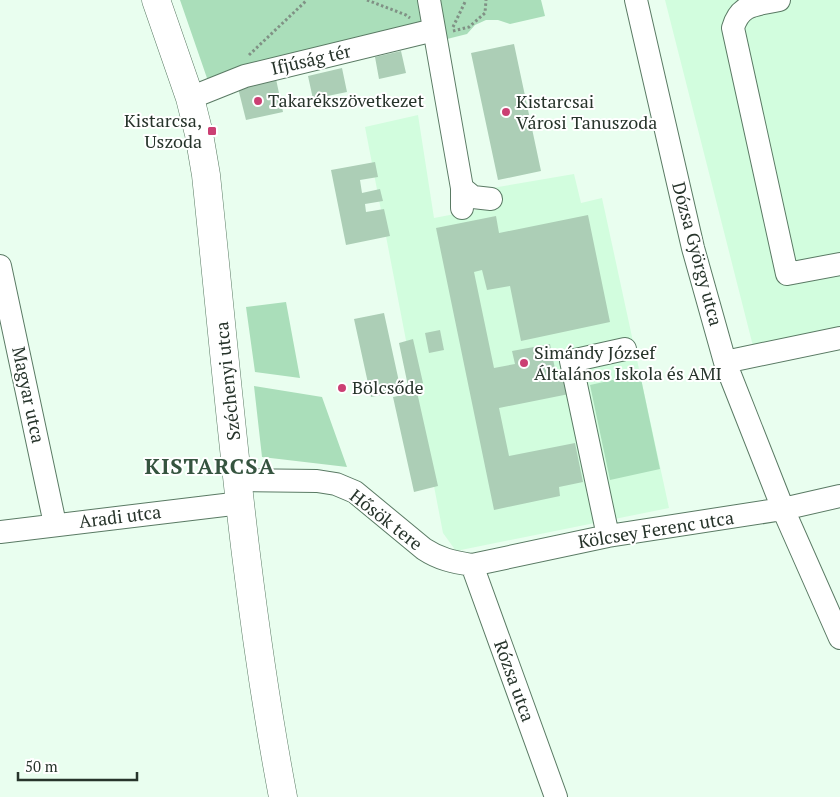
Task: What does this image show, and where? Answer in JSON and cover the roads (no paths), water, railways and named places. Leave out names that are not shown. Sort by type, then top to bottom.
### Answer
[{"type":"main road","name":"Széchenyi utca","points":[[156,0],[190,98],[206,175],[258,646],[283,797]]},
{"type":"street","points":[[429,0],[430,32],[462,198],[491,199]]},
{"type":"street","name":"Dózsa György utca","points":[[636,0],[693,248],[726,362],[783,509],[840,638]]},
{"type":"street","points":[[779,0],[751,6],[743,10],[736,18],[733,28],[786,274],[840,264]]},
{"type":"street","name":"Ifjúság tér","points":[[190,98],[245,76],[430,32]]},
{"type":"street","name":"Magyar utca","points":[[0,266],[55,524]]},
{"type":"street","points":[[726,362],[840,338]]},
{"type":"street","points":[[608,536],[571,361],[625,349]]},
{"type":"street","name":"Hősök tere","points":[[240,491],[317,480],[336,484],[355,492],[424,550],[449,562],[472,564]]},
{"type":"street","name":"Aradi utca","points":[[0,532],[240,491]]},
{"type":"street","name":"Kölcsey Ferenc utca","points":[[472,564],[608,536],[783,509],[840,496]]},
{"type":"street","name":"Rózsa utca","points":[[472,564],[556,797]]},
{"type":"place","name":"Takarékszövetkezet","points":[[258,101]]},
{"type":"place","name":"Kistarcsai Városi Tanuszoda","points":[[506,112]]},
{"type":"place","name":"Kistarcsa, Uszoda","points":[[212,131]]},
{"type":"place","name":"Simándy József Általános Iskola és AMI","points":[[524,363]]},
{"type":"place","name":"Bölcsőde","points":[[342,388]]},
{"type":"district","name":"KISTARCSA","points":[[210,466]]}]
